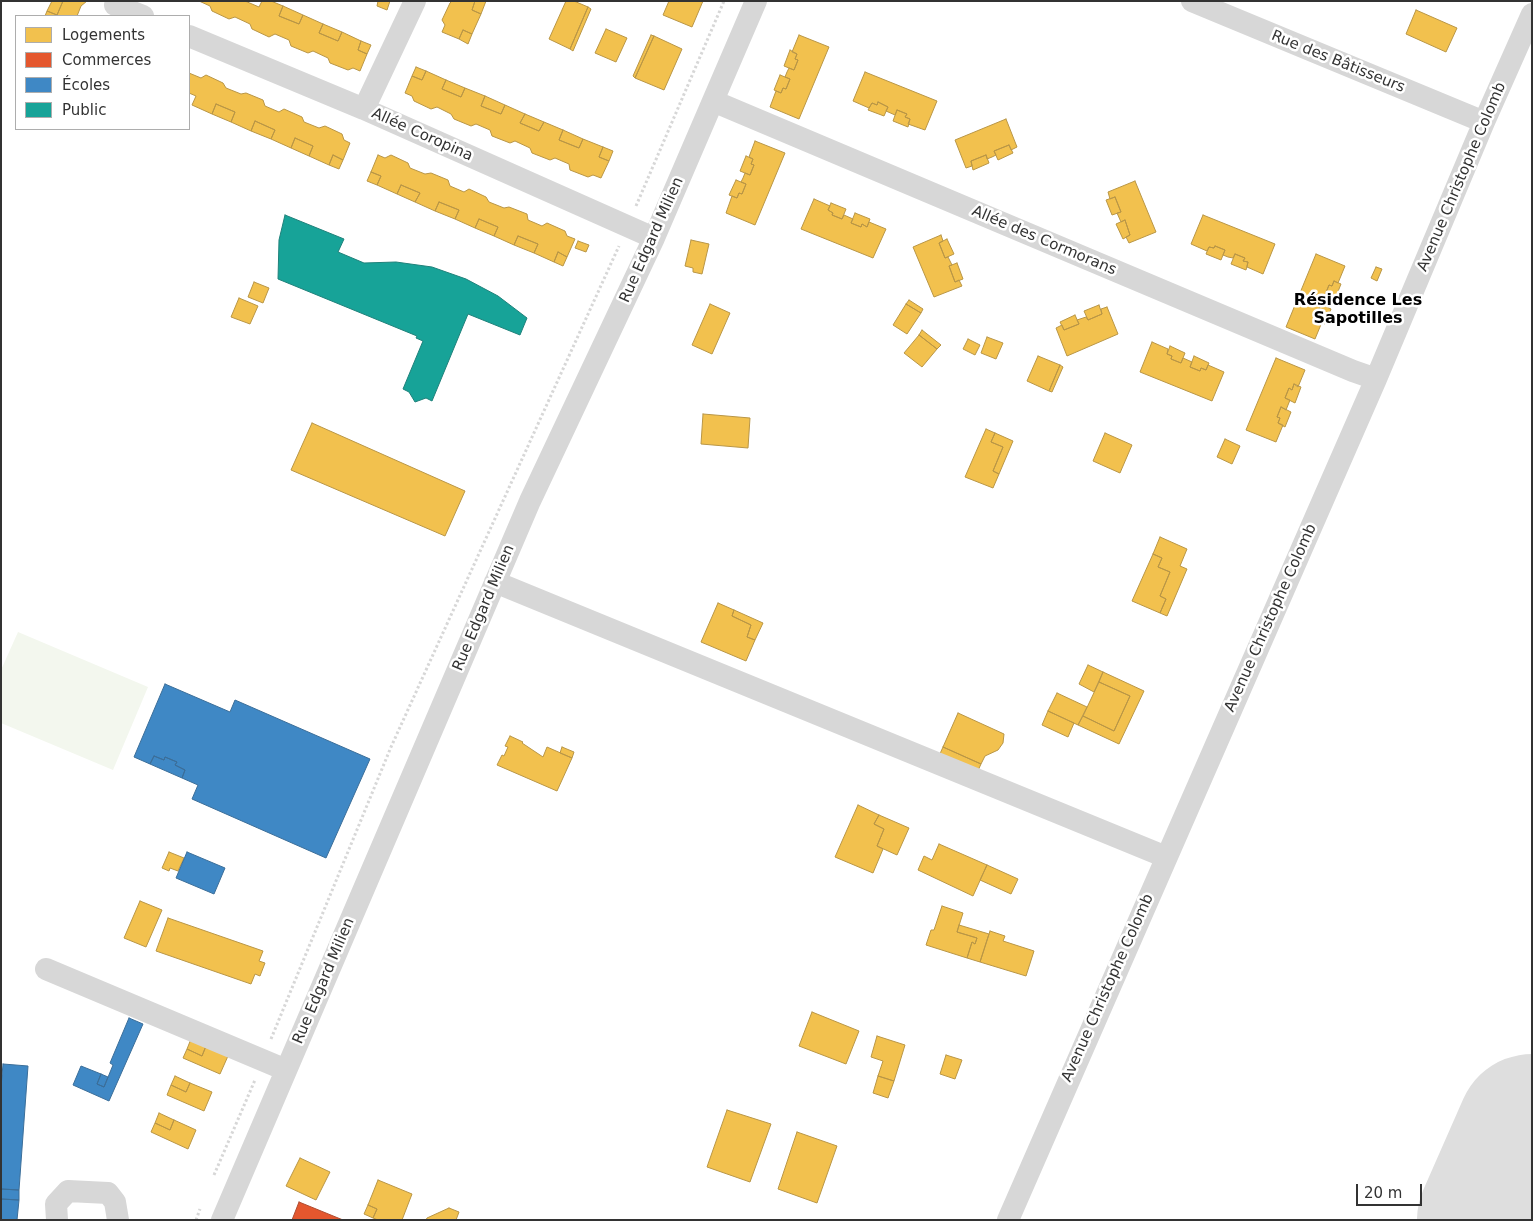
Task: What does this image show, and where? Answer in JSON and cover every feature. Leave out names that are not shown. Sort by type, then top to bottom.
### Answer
[{"type":"street","points":[[364,109],[415,1]]},
{"type":"street","name":"Rue Edgard Milien","points":[[222,1220],[530,500],[654,238],[756,1]]},
{"type":"street","name":"Rue des Bâtisseurs","points":[[1192,1],[1484,122]]},
{"type":"street","points":[[114,8],[138,15]]},
{"type":"street","name":"Avenue Christophe Colomb","points":[[1008,1220],[1376,379],[1484,122],[1532,14]]},
{"type":"street","name":"Allée Coropina","points":[[190,36],[364,109],[654,238]]},
{"type":"street","name":"Allée des Cormorans","points":[[713,101],[1353,371],[1376,379]]},
{"type":"street","points":[[495,582],[1166,857]]},
{"type":"street","points":[[46,969],[286,1070]]},
{"type":"street","points":[[57,1220],[56,1204],[68,1191],[108,1194],[115,1202],[118,1220]]},
{"type":"shaded area","points":[[18,632],[148,687],[113,770],[1,723],[1,670]]},
{"type":"building: Logements","points":[[52,1],[63,1],[57,15],[47,11]]},
{"type":"building: Logements","points":[[63,1],[87,1],[81,6],[77,15],[57,15]]},
{"type":"building: Logements","points":[[199,1],[245,1],[259,7],[262,1],[271,1],[283,6],[279,16],[299,24],[303,15],[323,24],[319,33],[338,41],[342,32],[361,41],[358,50],[367,54],[360,71],[353,68],[348,70],[330,63],[328,58],[313,51],[308,53],[291,46],[289,40],[275,34],[269,37],[252,29],[250,24],[235,17],[229,19],[212,11],[210,6]]},
{"type":"building: Logements","points":[[378,1],[390,1],[387,10],[377,6]]},
{"type":"building: Logements","points":[[452,1],[475,1],[472,10],[481,14],[472,34],[463,30],[459,39],[442,32],[445,25],[442,20]]},
{"type":"building: Logements","points":[[475,1],[486,1],[481,14],[472,10]]},
{"type":"building: Logements","points":[[566,1],[574,1],[588,7],[570,49],[549,39]]},
{"type":"building: Logements","points":[[669,1],[703,1],[692,27],[663,15]]},
{"type":"building: Logements","points":[[283,6],[303,15],[299,24],[279,16]]},
{"type":"building: Logements","points":[[588,7],[591,9],[573,51],[570,49]]},
{"type":"building: Logements","points":[[1416,10],[1457,28],[1446,52],[1406,34]]},
{"type":"building: Logements","points":[[47,11],[57,15],[45,15]]},
{"type":"building: Logements","points":[[323,24],[342,32],[338,41],[319,33]]},
{"type":"building: Logements","points":[[606,29],[627,38],[616,62],[595,53]]},
{"type":"building: Logements","points":[[463,30],[472,34],[468,44],[459,39]]},
{"type":"building: Logements","points":[[651,35],[654,36],[635,78],[633,76]]},
{"type":"building: Logements","points":[[799,35],[829,47],[799,119],[770,107],[776,91],[781,93],[783,88],[786,89],[790,79],[785,77],[789,68],[794,70],[798,60],[795,59],[797,54],[792,52]]},
{"type":"building: Logements","points":[[654,36],[682,49],[664,90],[635,78]]},
{"type":"building: Logements","points":[[361,41],[371,45],[367,54],[358,50]]},
{"type":"building: Logements","points":[[790,50],[797,54],[795,59],[798,60],[794,70],[784,66]]},
{"type":"building: Logements","points":[[416,67],[426,71],[422,80],[412,76]]},
{"type":"building: Logements","points":[[426,71],[446,80],[442,89],[461,97],[465,88],[485,96],[481,106],[501,114],[505,105],[525,114],[520,123],[539,131],[544,122],[563,130],[559,140],[579,148],[583,139],[603,147],[599,157],[609,161],[601,178],[593,175],[588,177],[570,170],[569,164],[555,158],[550,160],[532,153],[530,148],[515,141],[510,143],[492,136],[490,130],[476,124],[471,126],[454,119],[451,114],[437,107],[431,109],[414,101],[412,96],[405,93],[412,76],[422,80]]},
{"type":"building: Logements","points":[[865,72],[937,101],[925,130],[908,124],[910,119],[905,117],[907,114],[897,110],[895,115],[886,111],[888,107],[878,102],[877,105],[872,103],[869,108],[853,101]]},
{"type":"building: Logements","points":[[190,73],[201,78],[206,75],[223,83],[226,88],[263,100],[265,106],[279,112],[284,109],[302,117],[304,122],[319,128],[325,126],[342,134],[344,140],[350,143],[343,160],[333,155],[329,165],[309,156],[313,146],[295,138],[291,148],[271,139],[275,130],[255,121],[251,131],[231,122],[235,112],[216,104],[212,114],[192,105],[196,96],[190,93]]},
{"type":"building: Logements","points":[[780,75],[790,79],[786,89],[783,88],[781,93],[774,90]]},
{"type":"building: Logements","points":[[446,80],[465,88],[461,97],[442,89]]},
{"type":"building: Logements","points":[[485,96],[505,105],[501,114],[481,106]]},
{"type":"building: Logements","points":[[878,102],[888,107],[884,116],[868,110],[872,103],[877,105]]},
{"type":"building: Logements","points":[[216,104],[235,112],[231,122],[212,114]]},
{"type":"building: Logements","points":[[897,110],[907,114],[905,117],[910,119],[908,127],[893,121]]},
{"type":"building: Logements","points":[[525,114],[544,122],[539,131],[520,123]]},
{"type":"building: Logements","points":[[1006,119],[1017,147],[1011,150],[1009,145],[994,151],[996,155],[987,159],[986,155],[971,161],[972,166],[966,168],[955,140]]},
{"type":"building: Logements","points":[[255,121],[275,130],[271,139],[251,131]]},
{"type":"building: Logements","points":[[563,130],[583,139],[579,148],[559,140]]},
{"type":"building: Logements","points":[[295,138],[313,146],[309,156],[291,148]]},
{"type":"building: Logements","points":[[755,141],[785,153],[755,225],[726,213],[732,196],[737,198],[739,193],[742,194],[746,184],[741,182],[745,173],[750,175],[754,165],[751,164],[753,159],[749,157]]},
{"type":"building: Logements","points":[[1009,145],[1013,153],[998,160],[994,151]]},
{"type":"building: Logements","points":[[603,147],[613,151],[609,161],[599,157]]},
{"type":"building: Logements","points":[[333,155],[343,160],[339,169],[329,165]]},
{"type":"building: Logements","points":[[378,155],[385,158],[391,155],[408,163],[410,168],[425,174],[431,173],[448,180],[450,186],[464,192],[469,189],[486,197],[489,202],[527,214],[528,220],[542,226],[547,223],[565,231],[567,236],[575,239],[567,257],[558,252],[554,262],[534,253],[538,244],[518,236],[514,245],[494,236],[498,227],[479,219],[475,228],[455,219],[459,210],[439,202],[435,211],[415,202],[420,193],[401,185],[397,194],[377,185],[381,176],[371,172]]},
{"type":"building: Logements","points":[[986,155],[989,163],[973,170],[971,161]]},
{"type":"building: Logements","points":[[746,156],[753,159],[751,164],[754,165],[750,175],[740,171]]},
{"type":"building: Logements","points":[[371,172],[381,176],[377,185],[367,181]]},
{"type":"building: Logements","points":[[736,180],[746,184],[742,194],[739,193],[737,198],[729,195]]},
{"type":"building: Logements","points":[[1135,181],[1156,232],[1129,243],[1126,237],[1130,235],[1125,220],[1121,222],[1117,213],[1121,212],[1115,197],[1110,199],[1108,192]]},
{"type":"building: Logements","points":[[401,185],[420,193],[415,202],[397,194]]},
{"type":"building: Logements","points":[[1115,197],[1121,212],[1112,215],[1106,200]]},
{"type":"building: Logements","points":[[814,199],[830,206],[828,210],[833,213],[832,215],[842,219],[844,215],[853,219],[851,223],[861,227],[862,224],[867,227],[869,222],[886,229],[873,258],[801,229]]},
{"type":"building: Logements","points":[[439,202],[459,210],[455,219],[435,211]]},
{"type":"building: Logements","points":[[831,203],[846,209],[842,219],[832,215],[833,213],[828,210]]},
{"type":"building: Logements","points":[[855,213],[870,219],[867,227],[862,224],[861,227],[851,223]]},
{"type":"building: Logements","points":[[1203,215],[1275,244],[1263,274],[1247,267],[1248,262],[1243,261],[1245,258],[1235,254],[1233,258],[1223,255],[1225,250],[1215,246],[1214,248],[1209,247],[1207,251],[1191,244]]},
{"type":"building: Logements","points":[[479,219],[498,227],[494,236],[475,228]]},
{"type":"building: Logements","points":[[1125,220],[1130,235],[1123,239],[1116,224]]},
{"type":"building: Logements","points":[[941,235],[943,241],[939,243],[945,258],[948,257],[952,265],[949,266],[955,282],[959,280],[962,286],[934,297],[913,247]]},
{"type":"building: Logements","points":[[518,236],[538,244],[534,253],[514,245]]},
{"type":"building: Logements","points":[[947,239],[954,254],[945,258],[939,243]]},
{"type":"building: Logements","points":[[691,240],[709,244],[702,274],[693,272],[693,268],[685,266]]},
{"type":"building: Logements","points":[[578,241],[589,245],[586,252],[575,248]]},
{"type":"building: Logements","points":[[1215,246],[1225,250],[1221,260],[1206,254],[1209,247],[1214,248]]},
{"type":"building: Logements","points":[[558,252],[567,257],[563,266],[554,262]]},
{"type":"building: Logements","points":[[1235,254],[1245,258],[1243,261],[1248,262],[1246,270],[1231,264]]},
{"type":"building: Logements","points":[[1316,254],[1345,266],[1338,283],[1334,281],[1332,286],[1329,285],[1325,295],[1330,297],[1326,306],[1321,304],[1317,314],[1320,315],[1318,320],[1322,322],[1315,339],[1286,327]]},
{"type":"building: Logements","points":[[957,263],[963,279],[955,282],[949,266]]},
{"type":"building: Logements","points":[[1376,267],[1382,269],[1377,281],[1371,278]]},
{"type":"building: Logements","points":[[1334,281],[1341,284],[1335,299],[1325,295],[1329,285],[1332,286]]},
{"type":"building: Logements","points":[[254,282],[269,288],[263,303],[248,297]]},
{"type":"building: Logements","points":[[239,298],[258,306],[250,324],[231,317]]},
{"type":"building: Logements","points":[[909,300],[923,309],[921,313],[906,304]]},
{"type":"building: Logements","points":[[710,304],[730,313],[712,354],[692,345]]},
{"type":"building: Logements","points":[[906,304],[921,313],[907,334],[893,325]]},
{"type":"building: Logements","points":[[1321,304],[1331,309],[1325,324],[1318,320],[1320,315],[1317,314]]},
{"type":"building: Logements","points":[[1099,305],[1102,314],[1088,320],[1084,311]]},
{"type":"building: Logements","points":[[1107,307],[1118,334],[1067,356],[1056,328],[1062,325],[1064,330],[1079,324],[1077,320],[1086,317],[1088,320],[1102,314],[1101,309]]},
{"type":"building: Logements","points":[[1075,315],[1079,324],[1064,330],[1060,322]]},
{"type":"building: Logements","points":[[922,330],[941,345],[937,349],[919,335]]},
{"type":"building: Logements","points":[[919,335],[937,349],[922,367],[904,353]]},
{"type":"building: Logements","points":[[987,337],[1003,343],[996,359],[981,353]]},
{"type":"building: Logements","points":[[968,339],[980,345],[975,355],[963,349]]},
{"type":"building: Logements","points":[[1152,342],[1168,349],[1167,354],[1172,356],[1171,359],[1181,363],[1183,358],[1192,362],[1190,367],[1200,371],[1201,368],[1206,370],[1208,365],[1224,372],[1212,401],[1140,372]]},
{"type":"building: Logements","points":[[1170,346],[1185,353],[1181,363],[1171,359],[1172,356],[1167,354]]},
{"type":"building: Logements","points":[[1038,356],[1060,365],[1049,391],[1027,381]]},
{"type":"building: Logements","points":[[1194,356],[1209,363],[1206,370],[1201,368],[1200,371],[1190,367]]},
{"type":"building: Logements","points":[[1276,358],[1305,370],[1298,387],[1294,384],[1292,390],[1289,388],[1285,398],[1290,400],[1286,410],[1281,407],[1277,417],[1280,418],[1278,423],[1283,425],[1276,442],[1246,430]]},
{"type":"building: Logements","points":[[1060,365],[1063,367],[1052,392],[1049,391]]},
{"type":"building: Logements","points":[[1294,384],[1301,387],[1295,403],[1285,398],[1289,388],[1292,390]]},
{"type":"building: Logements","points":[[1281,407],[1291,412],[1285,427],[1278,423],[1280,418],[1277,417]]},
{"type":"building: Logements","points":[[703,414],[750,418],[748,448],[701,444]]},
{"type":"building: Logements","points":[[312,423],[465,491],[445,536],[291,470]]},
{"type":"building: Logements","points":[[986,429],[995,433],[991,442],[1003,447],[993,471],[999,474],[993,488],[965,477]]},
{"type":"building: Logements","points":[[995,433],[1013,441],[999,474],[993,471],[1003,447],[991,442]]},
{"type":"building: Logements","points":[[1105,433],[1132,445],[1120,473],[1093,461]]},
{"type":"building: Logements","points":[[1225,439],[1240,446],[1232,464],[1217,457]]},
{"type":"building: Logements","points":[[1160,537],[1187,549],[1180,566],[1187,569],[1167,616],[1160,613],[1166,599],[1160,596],[1170,572],[1158,567],[1162,558],[1153,554]]},
{"type":"building: Logements","points":[[1153,554],[1162,558],[1158,567],[1170,572],[1160,596],[1166,599],[1160,613],[1132,601]]},
{"type":"building: Logements","points":[[718,603],[734,610],[732,616],[751,625],[747,637],[755,640],[746,661],[701,642]]},
{"type":"building: Logements","points":[[734,610],[763,623],[755,640],[747,637],[751,625],[732,616]]},
{"type":"building: Logements","points":[[1088,665],[1103,672],[1094,692],[1079,684]]},
{"type":"building: Logements","points":[[1103,672],[1144,691],[1119,744],[1078,725],[1083,716],[1114,731],[1130,696],[1099,682]]},
{"type":"building: Logements","points":[[1099,682],[1130,696],[1114,731],[1083,716]]},
{"type":"building: Logements","points":[[1057,693],[1087,707],[1078,725],[1048,711]]},
{"type":"building: Logements","points":[[1048,711],[1074,723],[1068,737],[1042,725]]},
{"type":"building: Logements","points":[[958,713],[1004,734],[1003,743],[998,750],[985,756],[981,764],[943,747]]},
{"type":"building: Logements","points":[[510,736],[523,742],[543,757],[547,747],[572,758],[557,791],[497,765],[502,755],[504,756],[508,747],[505,746]]},
{"type":"building: Logements","points":[[562,747],[574,752],[572,758],[560,753]]},
{"type":"building: Logements","points":[[943,747],[981,764],[976,775],[939,756]]},
{"type":"building: Logements","points":[[858,805],[879,815],[874,824],[884,829],[877,846],[883,849],[873,873],[835,857]]},
{"type":"building: Logements","points":[[879,815],[909,828],[897,855],[877,846],[884,829],[874,824]]},
{"type":"building: Logements","points":[[939,844],[987,865],[973,896],[918,870],[924,856],[932,860]]},
{"type":"building: Logements","points":[[169,852],[184,858],[178,871],[170,868],[169,871],[162,868]]},
{"type":"building: Logements","points":[[987,865],[1018,879],[1011,894],[980,880]]},
{"type":"building: Logements","points":[[140,901],[162,910],[146,947],[124,938]]},
{"type":"building: Logements","points":[[942,906],[963,913],[957,932],[977,938],[975,944],[972,942],[967,958],[926,945],[931,930],[934,930]]},
{"type":"building: Logements","points":[[168,918],[263,951],[259,961],[265,963],[260,976],[255,974],[251,984],[156,951]]},
{"type":"building: Logements","points":[[959,925],[989,934],[980,962],[967,958],[972,942],[975,944],[977,938],[957,932]]},
{"type":"building: Logements","points":[[990,931],[1005,936],[1003,941],[1034,951],[1026,976],[980,962]]},
{"type":"building: Logements","points":[[812,1012],[859,1031],[846,1064],[799,1046]]},
{"type":"building: Logements","points":[[877,1036],[905,1045],[894,1081],[878,1076],[883,1061],[871,1057]]},
{"type":"building: Logements","points":[[191,1039],[206,1046],[202,1056],[187,1049]]},
{"type":"building: Logements","points":[[206,1046],[228,1056],[220,1074],[183,1058],[187,1049],[202,1056]]},
{"type":"building: Logements","points":[[946,1055],[962,1060],[955,1079],[940,1074]]},
{"type":"building: Logements","points":[[175,1076],[190,1083],[186,1092],[171,1085]]},
{"type":"building: Logements","points":[[878,1076],[894,1081],[888,1098],[873,1093]]},
{"type":"building: Logements","points":[[190,1083],[212,1092],[204,1111],[167,1095],[171,1085],[186,1092]]},
{"type":"building: Logements","points":[[727,1110],[771,1124],[750,1182],[707,1167]]},
{"type":"building: Logements","points":[[159,1113],[174,1120],[170,1130],[155,1123]]},
{"type":"building: Logements","points":[[174,1120],[196,1130],[188,1149],[151,1132],[155,1123],[170,1130]]},
{"type":"building: Logements","points":[[797,1132],[837,1146],[817,1203],[778,1189]]},
{"type":"building: Logements","points":[[300,1158],[330,1172],[316,1200],[286,1186]]},
{"type":"building: Logements","points":[[378,1180],[412,1194],[402,1220],[378,1220],[373,1218],[377,1209],[368,1205]]},
{"type":"building: Logements","points":[[368,1205],[377,1209],[373,1218],[364,1214]]},
{"type":"building: Logements","points":[[449,1208],[459,1212],[456,1220],[426,1220],[427,1218]]},
{"type":"building: Commerces","points":[[299,1202],[343,1220],[292,1220]]},
{"type":"building: Écoles","points":[[165,684],[230,712],[235,700],[370,759],[326,858],[192,799],[198,785],[182,778],[185,770],[175,765],[177,762],[165,757],[164,760],[154,756],[150,764],[134,757]]},
{"type":"building: Écoles","points":[[154,756],[164,760],[165,757],[177,762],[175,765],[185,770],[182,778],[150,764]]},
{"type":"building: Écoles","points":[[187,852],[225,868],[214,894],[176,878]]},
{"type":"building: Écoles","points":[[129,1018],[143,1024],[109,1101],[73,1085],[81,1066],[101,1074],[97,1084],[104,1087],[113,1065],[110,1063]]},
{"type":"building: Écoles","points":[[3,1064],[28,1066],[19,1190],[1,1189],[1,1087]]},
{"type":"building: Écoles","points":[[101,1074],[108,1077],[104,1087],[97,1084]]},
{"type":"building: Écoles","points":[[1,1189],[19,1190],[19,1200],[1,1199]]},
{"type":"building: Écoles","points":[[1,1199],[19,1200],[17,1220],[1,1220]]},
{"type":"building: Public","points":[[285,215],[344,239],[338,252],[364,263],[396,262],[432,267],[466,279],[498,296],[527,318],[520,335],[468,314],[432,401],[426,398],[415,402],[409,392],[403,389],[423,341],[416,338],[417,336],[278,279],[279,240]]},
{"type":"runway","points":[[1492,1220],[1532,1129]]},
{"type":"district","name":"Résidence Les Sapotilles","points":[[1358,310]]}]
